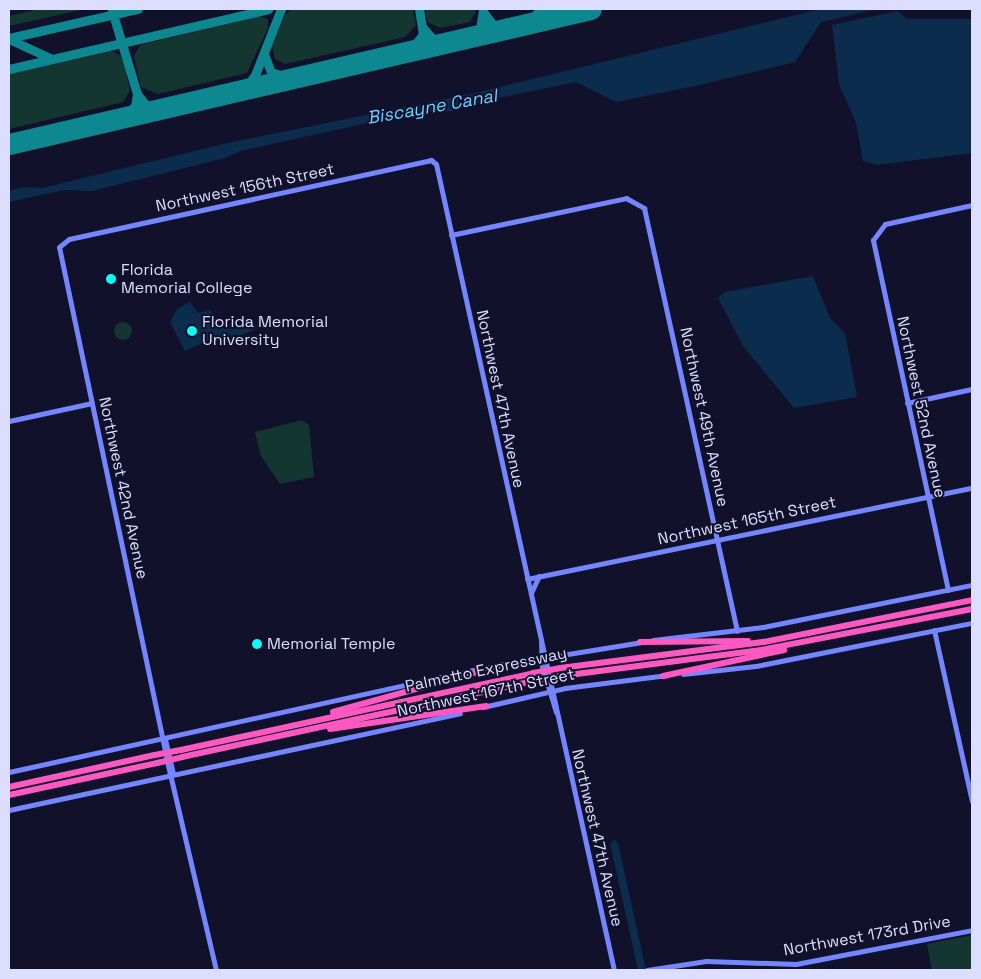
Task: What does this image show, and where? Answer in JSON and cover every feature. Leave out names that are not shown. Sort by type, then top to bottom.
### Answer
[{"type":"highway","name":"Palmetto Expressway","points":[[9,796],[306,730],[534,677],[560,668],[764,642],[972,600]]},
{"type":"highway","name":"Palmetto Expressway","points":[[9,787],[298,724],[534,677],[561,676],[822,639],[972,608]]},
{"type":"highway","points":[[663,676],[822,639]]},
{"type":"highway","points":[[640,642],[764,642]]},
{"type":"highway","points":[[298,724],[503,665]]},
{"type":"highway","points":[[306,730],[486,706]]},
{"type":"street","name":"Northwest 47th Avenue","points":[[434,161],[614,970]]},
{"type":"street","name":"Northwest 156th Street","points":[[62,243],[434,161]]},
{"type":"street","name":"Northwest 49th Avenue","points":[[451,235],[626,198],[644,208],[737,631]]},
{"type":"street","name":"Northwest 52nd Avenue","points":[[948,590],[873,246],[877,230],[892,222],[972,205]]},
{"type":"street","name":"Northwest 42nd Avenue","points":[[62,243],[60,254],[216,970]]},
{"type":"street","points":[[907,403],[972,389]]},
{"type":"street","points":[[9,421],[92,403]]},
{"type":"street","name":"Northwest 165th Street","points":[[527,579],[972,488]]},
{"type":"street","points":[[531,596],[540,576]]},
{"type":"street","name":"Northwest 167th Street","points":[[9,772],[544,657],[640,642],[737,631],[972,585]]},
{"type":"street","name":"Northwest 167th Street","points":[[9,810],[551,691],[756,666],[972,623]]},
{"type":"street","points":[[934,630],[972,801]]},
{"type":"street","name":"Northwest 173rd Drive","points":[[648,970],[706,961],[796,964],[972,930]]},
{"type":"green space","points":[[40,9],[85,9],[9,26],[9,16]]},
{"type":"green space","points":[[292,9],[413,9],[416,25],[405,37],[285,64],[275,59],[272,46],[285,15]]},
{"type":"green space","points":[[425,9],[477,9],[470,22],[440,28],[428,22]]},
{"type":"green space","points":[[260,16],[268,19],[268,28],[247,73],[158,94],[141,87],[134,56],[140,45]]},
{"type":"green space","points":[[111,51],[120,55],[125,65],[130,91],[123,102],[9,129],[9,74]]},
{"type":"green space","points":[[123,322],[129,325],[132,331],[129,337],[123,340],[117,337],[114,331],[117,325]]},
{"type":"green space","points":[[302,420],[309,425],[314,477],[280,484],[261,456],[255,432]]},
{"type":"green space","points":[[972,935],[972,970],[932,970],[927,944]]},
{"type":"water","name":"Biscayne Canal","points":[[821,9],[877,9],[821,22],[795,62],[695,86],[616,102],[576,82],[460,106],[456,111],[418,112],[240,151],[225,158],[92,191],[64,190],[9,202],[9,191],[23,187],[42,188],[228,143],[479,92]]},
{"type":"water","points":[[898,11],[907,19],[972,19],[972,153],[877,165],[863,161],[856,123],[839,84],[832,25]]},
{"type":"water","points":[[813,276],[830,318],[845,333],[857,397],[794,408],[743,346],[718,298],[725,292]]},
{"type":"water","points":[[190,302],[198,313],[211,310],[213,321],[218,326],[234,327],[248,321],[258,328],[232,339],[207,341],[185,351],[170,322],[177,309]]},
{"type":"water","points":[[614,840],[618,843],[646,970],[638,970],[610,843]]},
{"type":"taxiway","points":[[9,38],[138,9]]},
{"type":"taxiway","points":[[9,69],[268,9]]},
{"type":"taxiway","points":[[235,91],[246,87],[255,75],[281,9]]},
{"type":"taxiway","points":[[411,50],[423,34],[419,9]]},
{"type":"taxiway","points":[[466,38],[480,29],[483,9]]},
{"type":"taxiway","points":[[529,23],[540,9]]},
{"type":"taxiway","points":[[547,9],[563,15]]},
{"type":"taxiway","points":[[112,11],[137,94],[135,106],[123,117]]},
{"type":"taxiway","points":[[484,13],[493,25],[506,28]]},
{"type":"taxiway","points":[[423,28],[433,39],[449,42]]},
{"type":"taxiway","points":[[9,39],[52,59]]},
{"type":"taxiway","points":[[264,54],[271,72],[290,78]]},
{"type":"taxiway","points":[[137,94],[145,104],[158,109]]},
{"type":"runway","points":[[9,144],[591,9]]},
{"type":"place","name":"Florida Memorial College","points":[[111,279]]},
{"type":"place","name":"Florida Memorial University","points":[[192,331]]},
{"type":"place","name":"Memorial Temple","points":[[257,644]]}]
